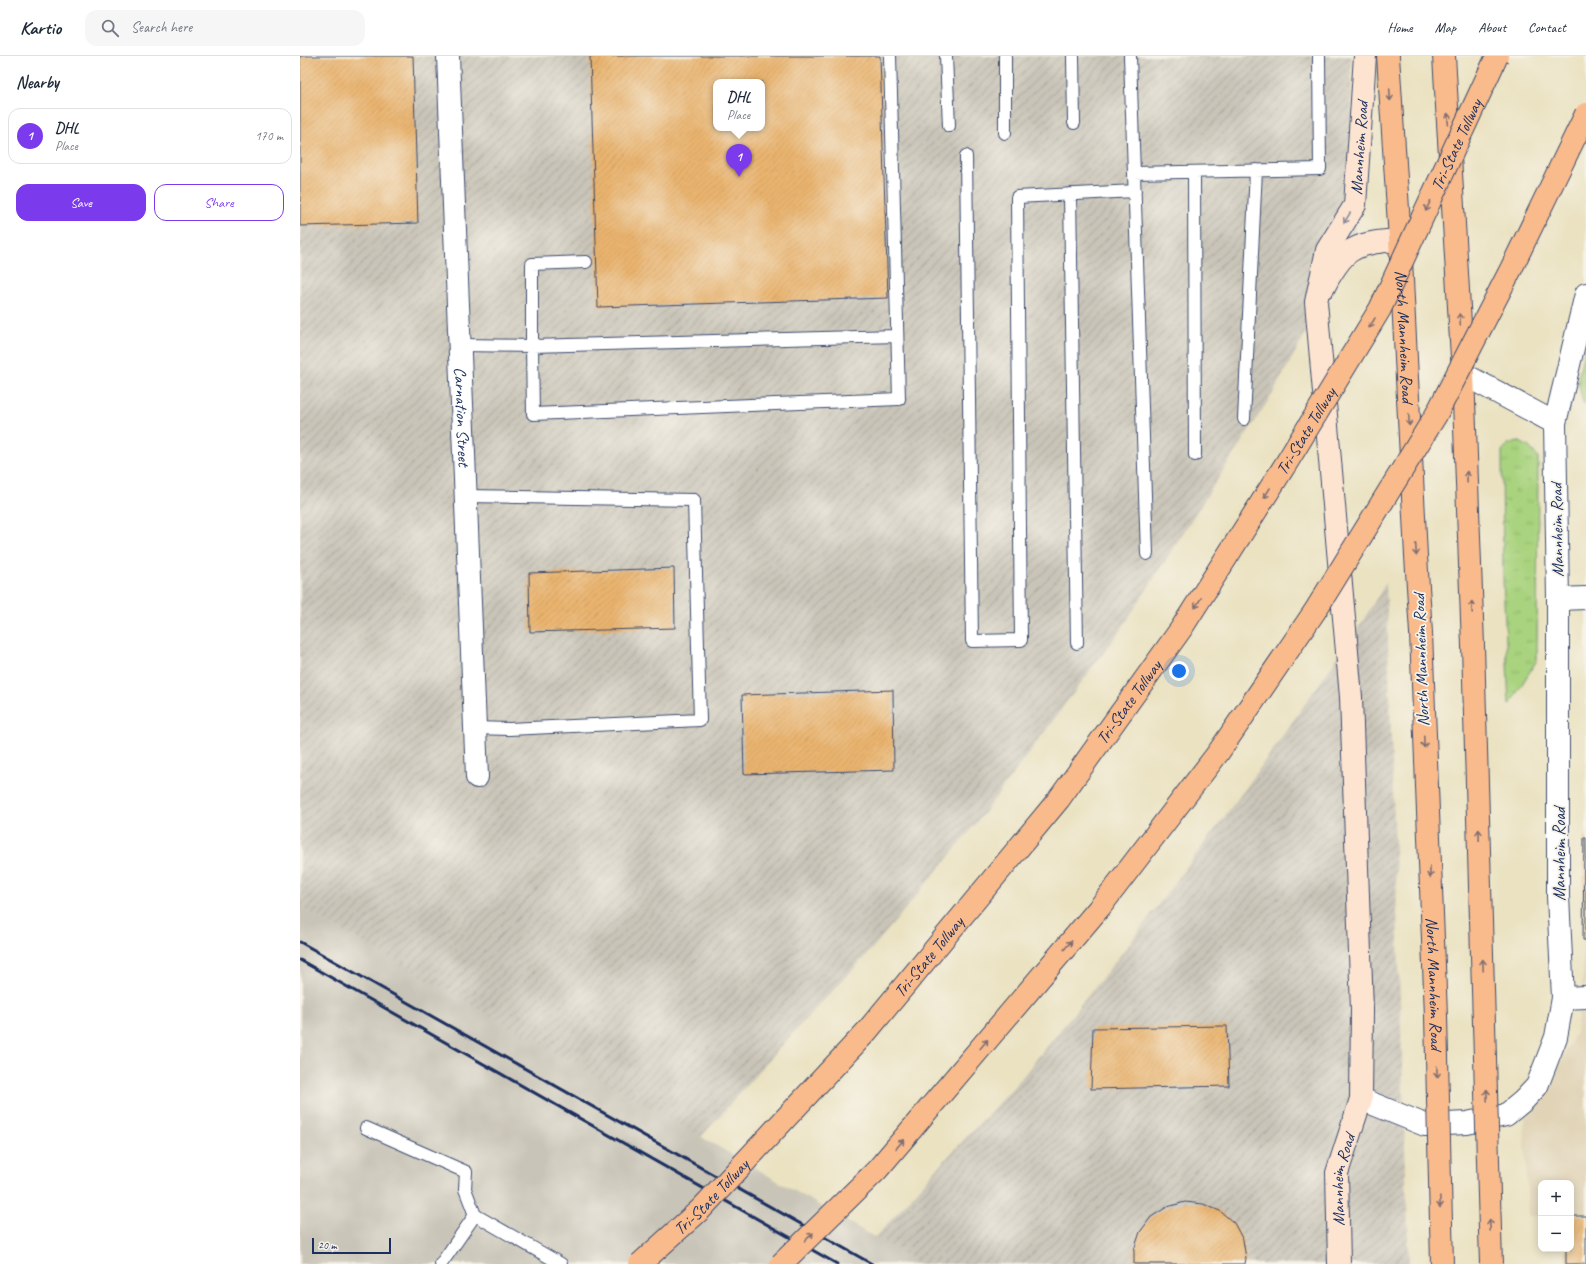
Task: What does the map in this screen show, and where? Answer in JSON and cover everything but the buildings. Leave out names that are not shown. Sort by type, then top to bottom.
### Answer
[{"type":"main road","name":"North Mannheim Road","points":[[1388,56],[1400,240],[1421,633],[1436,1016],[1442,1264]]},
{"type":"main road","points":[[1444,56],[1463,374],[1473,646],[1491,1264]]},
{"type":"main road","name":"Tri-State Tollway","points":[[640,1264],[701,1209],[867,1031],[1059,799],[1182,629],[1287,462],[1380,309],[1497,56]]},
{"type":"main road","points":[[781,1264],[877,1170],[1100,907],[1222,747],[1315,611],[1436,415],[1511,269],[1586,114]]},
{"type":"street","name":"Carnation Street","points":[[448,56],[477,777]]},
{"type":"street","name":"Mannheim Road","points":[[1339,1264],[1337,1173],[1361,1098],[1362,1010],[1351,697],[1316,302],[1326,250],[1355,205],[1365,56]]},
{"type":"street","points":[[1316,302],[1331,272],[1351,250],[1374,242],[1400,240]]},
{"type":"street","name":"Mannheim Road","points":[[1361,1098],[1425,1125],[1467,1123],[1506,1115],[1523,1101],[1537,1086],[1556,1037],[1563,998],[1558,896],[1558,599],[1555,423],[1586,294]]},
{"type":"street","points":[[1463,374],[1555,423]]},
{"type":"street","points":[[1558,599],[1586,598]]},
{"type":"street","points":[[1563,998],[1586,997]]},
{"type":"lane","points":[[586,262],[532,264],[533,414],[899,399],[890,56]]},
{"type":"lane","points":[[946,56],[949,126]]},
{"type":"lane","points":[[1005,56],[1005,133]]},
{"type":"lane","points":[[1072,56],[1074,123]]},
{"type":"lane","points":[[1130,56],[1148,554]]},
{"type":"lane","points":[[1134,173],[1320,168],[1319,56]]},
{"type":"lane","points":[[966,156],[972,641],[1021,640],[1017,197],[1135,191]]},
{"type":"lane","points":[[1244,419],[1256,170]]},
{"type":"lane","points":[[1194,172],[1195,455]]},
{"type":"lane","points":[[1070,194],[1077,643]]},
{"type":"lane","points":[[460,345],[532,346],[897,336]]},
{"type":"lane","points":[[466,496],[694,500],[700,720],[509,729],[475,728]]},
{"type":"lane","points":[[366,1128],[466,1172],[465,1189],[475,1215],[561,1264]]},
{"type":"lane","points":[[441,1264],[475,1215]]},
{"type":"shaded area","points":[[300,56],[1351,56],[1355,243],[1273,393],[1122,628],[971,830],[872,949],[791,1035],[701,1137],[300,907]]},
{"type":"shaded area","points":[[1386,583],[1409,1264],[921,1264],[875,1238],[941,1164],[1019,1081],[1119,957],[1248,785],[1357,630]]},
{"type":"shaded area","points":[[1586,796],[1586,1216],[1574,1216],[1574,1180],[1538,1180],[1538,1216],[1528,1216],[1524,1116],[1550,1081],[1576,1033],[1583,976]]},
{"type":"shaded area","points":[[300,907],[544,1046],[921,1264],[300,1264]]},
{"type":"green space","points":[[1586,342],[1586,403],[1583,403],[1578,379]]},
{"type":"green space","points":[[1518,441],[1529,447],[1538,457],[1537,660],[1509,705],[1503,579],[1502,451],[1508,444]]},
{"type":"railway","points":[[300,942],[872,1264]]},
{"type":"railway","points":[[300,960],[837,1264]]},
{"type":"place","name":"DHL","points":[[739,177]]}]
